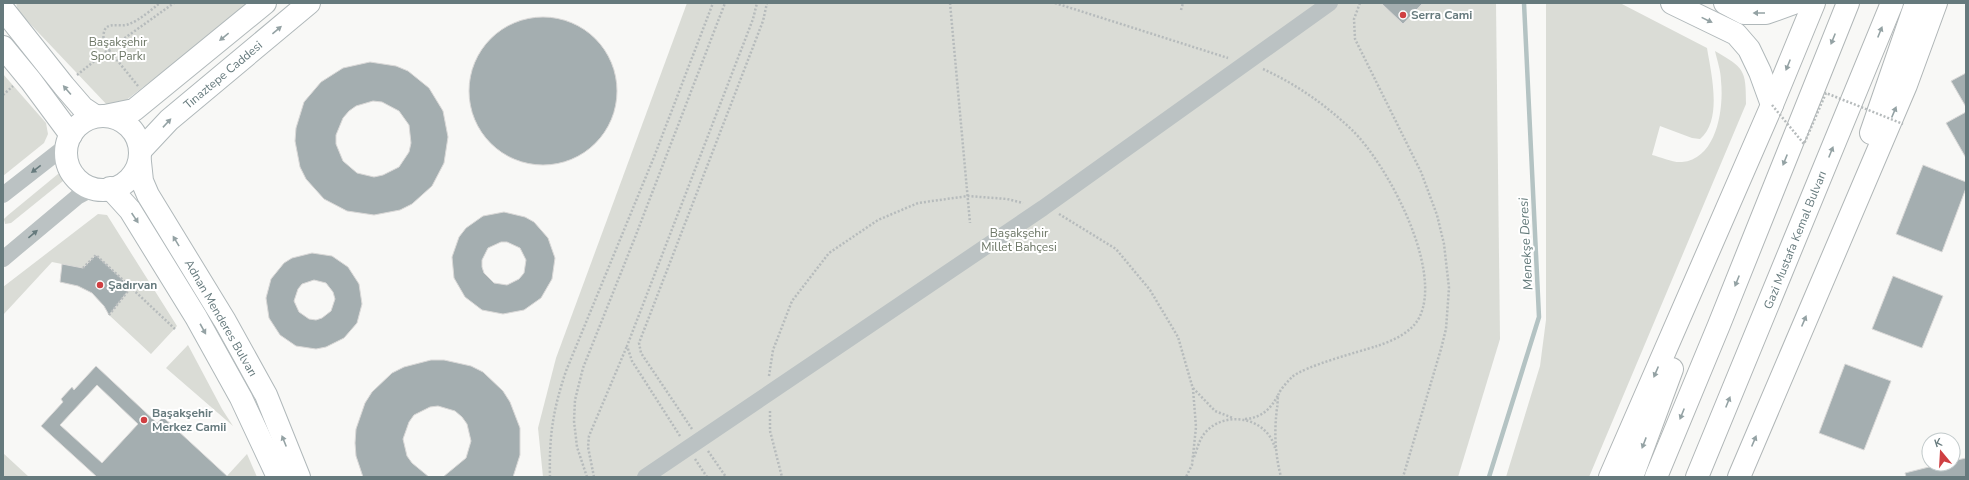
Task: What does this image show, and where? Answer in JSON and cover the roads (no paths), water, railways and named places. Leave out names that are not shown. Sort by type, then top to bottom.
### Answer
[{"type":"main road","points":[[3,9],[83,108],[100,116],[116,118],[129,127],[138,141],[140,157],[134,173],[126,181],[101,188],[75,176],[69,167],[66,156],[69,140],[77,126],[85,120],[100,116],[134,110],[265,3]]},
{"type":"main road","name":"Tınaztepe Caddesi","points":[[140,157],[169,120],[309,3]]},
{"type":"main road","points":[[1632,477],[1772,105],[1760,72],[1749,49],[1736,34],[1672,3]]},
{"type":"main road","points":[[1725,3],[1744,13],[1766,13],[1794,3]]},
{"type":"main road","points":[[1610,477],[1772,105],[1814,3]]},
{"type":"main road","points":[[1656,477],[1848,3]]},
{"type":"main road","name":"Gazi Mustafa Kemal Bulvarı","points":[[1697,477],[1892,3]]},
{"type":"main road","points":[[1833,254],[1891,72],[1916,3]]},
{"type":"main road","points":[[1739,477],[1906,86],[1936,3]]},
{"type":"main road","points":[[3,47],[31,81],[69,140]]},
{"type":"main road","name":"Adnan Menderes Bulvarı","points":[[140,157],[142,181],[148,195],[225,320],[266,396],[298,477]]},
{"type":"main road","name":"Adnan Menderes Bulvarı","points":[[101,188],[130,210],[196,317],[241,398],[278,477]]},
{"type":"street","points":[[645,477],[1043,208],[1330,3]]},
{"type":"street","points":[[3,195],[69,140]]},
{"type":"street","points":[[3,259],[77,197],[101,188]]},
{"type":"waterway","name":"Menekşe Deresi","points":[[1489,477],[1539,317],[1524,3]]},
{"type":"place","name":"Serra Cami","points":[[1403,15]]},
{"type":"place","name":"Şadırvan","points":[[100,285]]},
{"type":"place","name":"Başakşehir Merkez Camii","points":[[144,420]]},
{"type":"park label","name":"Başakşehir Spor Parkı","points":[[118,49]]},
{"type":"park label","name":"Başakşehir Millet Bahçesi","points":[[1019,240]]}]
